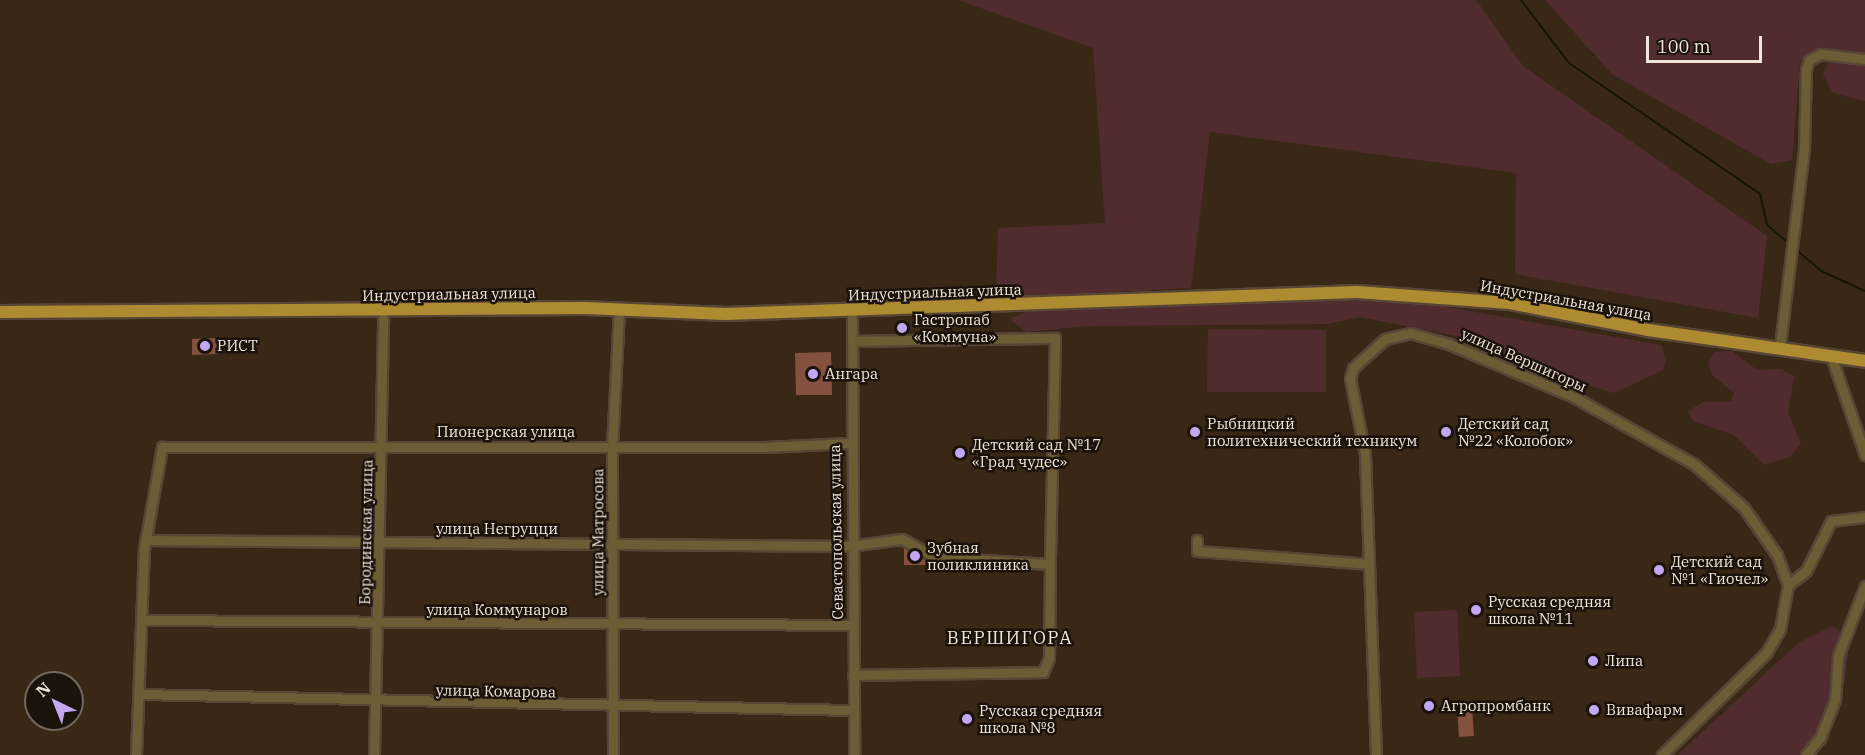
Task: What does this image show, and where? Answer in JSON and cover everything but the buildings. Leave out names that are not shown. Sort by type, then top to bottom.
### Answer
[{"type":"main road","name":"Индустриальная улица","points":[[0,312],[619,309],[725,314],[1358,292],[1510,303],[1648,330],[1780,345],[1865,361]]},
{"type":"street","points":[[1780,345],[1792,252],[1809,60],[1836,53],[1865,59]]},
{"type":"street","name":"улица Матросова","points":[[613,755],[612,448],[619,309]]},
{"type":"street","name":"Бородинская улица","points":[[374,755],[383,446],[383,310]]},
{"type":"street","name":"Севастопольская улица","points":[[852,310],[849,546],[854,755]]},
{"type":"street","name":"улица Вершигоры","points":[[1376,755],[1365,454],[1350,378],[1380,343],[1410,333],[1449,344],[1574,397],[1694,464],[1744,508],[1777,555],[1788,585]]},
{"type":"street","points":[[853,341],[1055,338],[1049,658],[1043,672],[853,675]]},
{"type":"street","points":[[1831,356],[1865,455]]},
{"type":"street","name":"Пионерская улица","points":[[146,540],[162,447],[612,448],[849,443]]},
{"type":"street","points":[[1662,755],[1766,652],[1780,629],[1788,585],[1806,571],[1828,524],[1865,517]]},
{"type":"street","name":"улица Негруцци","points":[[146,540],[379,545],[849,546],[902,539],[934,557],[1050,564]]},
{"type":"street","points":[[136,755],[146,540]]},
{"type":"street","points":[[1197,540],[1197,551],[1368,564]]},
{"type":"street","points":[[1806,755],[1820,738],[1835,700],[1838,656],[1865,586]]},
{"type":"street","name":"улица Коммунаров","points":[[141,620],[613,626],[852,625]]},
{"type":"street","name":"улица Комарова","points":[[140,694],[377,704],[853,710]]},
{"type":"shaded area","points":[[958,0],[1476,0],[1523,66],[1767,236],[1758,318],[1515,274],[1516,173],[1210,132],[1191,288],[996,298],[998,228],[1105,223],[1093,48]]},
{"type":"shaded area","points":[[1545,0],[1865,0],[1865,54],[1823,49],[1805,55],[1800,62],[1792,160],[1771,164],[1613,75]]},
{"type":"shaded area","points":[[1831,57],[1865,63],[1865,101],[1833,93],[1823,74]]},
{"type":"shaded area","points":[[1337,298],[1419,302],[1661,345],[1666,362],[1663,370],[1614,393],[1523,365],[1476,340],[1360,317],[1327,324],[1089,326],[1026,332],[1010,319],[1036,308]]},
{"type":"shaded area","points":[[1208,329],[1326,330],[1326,392],[1207,392]]},
{"type":"shaded area","points":[[1732,351],[1757,370],[1781,369],[1794,376],[1788,413],[1801,443],[1790,457],[1764,465],[1734,435],[1693,421],[1688,411],[1703,402],[1731,402],[1734,393],[1712,375],[1708,362],[1715,352]]},
{"type":"shaded area","points":[[1457,610],[1460,676],[1417,678],[1414,612]]},
{"type":"shaded area","points":[[1832,626],[1850,638],[1844,686],[1801,755],[1678,755],[1798,643]]},
{"type":"waterway","points":[[1521,0],[1569,63],[1760,194],[1767,225],[1790,244]]},
{"type":"waterway","points":[[1794,248],[1821,271],[1865,291]]},
{"type":"place","name":"Гастропаб «Коммуна»","points":[[902,328]]},
{"type":"place","name":"РИСТ","points":[[205,346]]},
{"type":"place","name":"Ангара","points":[[813,374]]},
{"type":"place","name":"Рыбницкий политехнический техникум","points":[[1195,432]]},
{"type":"place","name":"Детский сад №22 «Колобок»","points":[[1446,432]]},
{"type":"place","name":"Детский сад №17 «Град чудес»","points":[[960,453]]},
{"type":"place","name":"Зубная поликлиника","points":[[915,556]]},
{"type":"place","name":"Детский сад №1 «Гиочел»","points":[[1659,570]]},
{"type":"place","name":"Русская средняя школа №11","points":[[1476,610]]},
{"type":"place","name":"Липа","points":[[1593,661]]},
{"type":"place","name":"Агропромбанк","points":[[1429,706]]},
{"type":"place","name":"Вивафарм","points":[[1594,710]]},
{"type":"place","name":"Русская средняя школа №8","points":[[967,719]]},
{"type":"district","name":"ВЕРШИГОРА","points":[[1010,638]]}]
